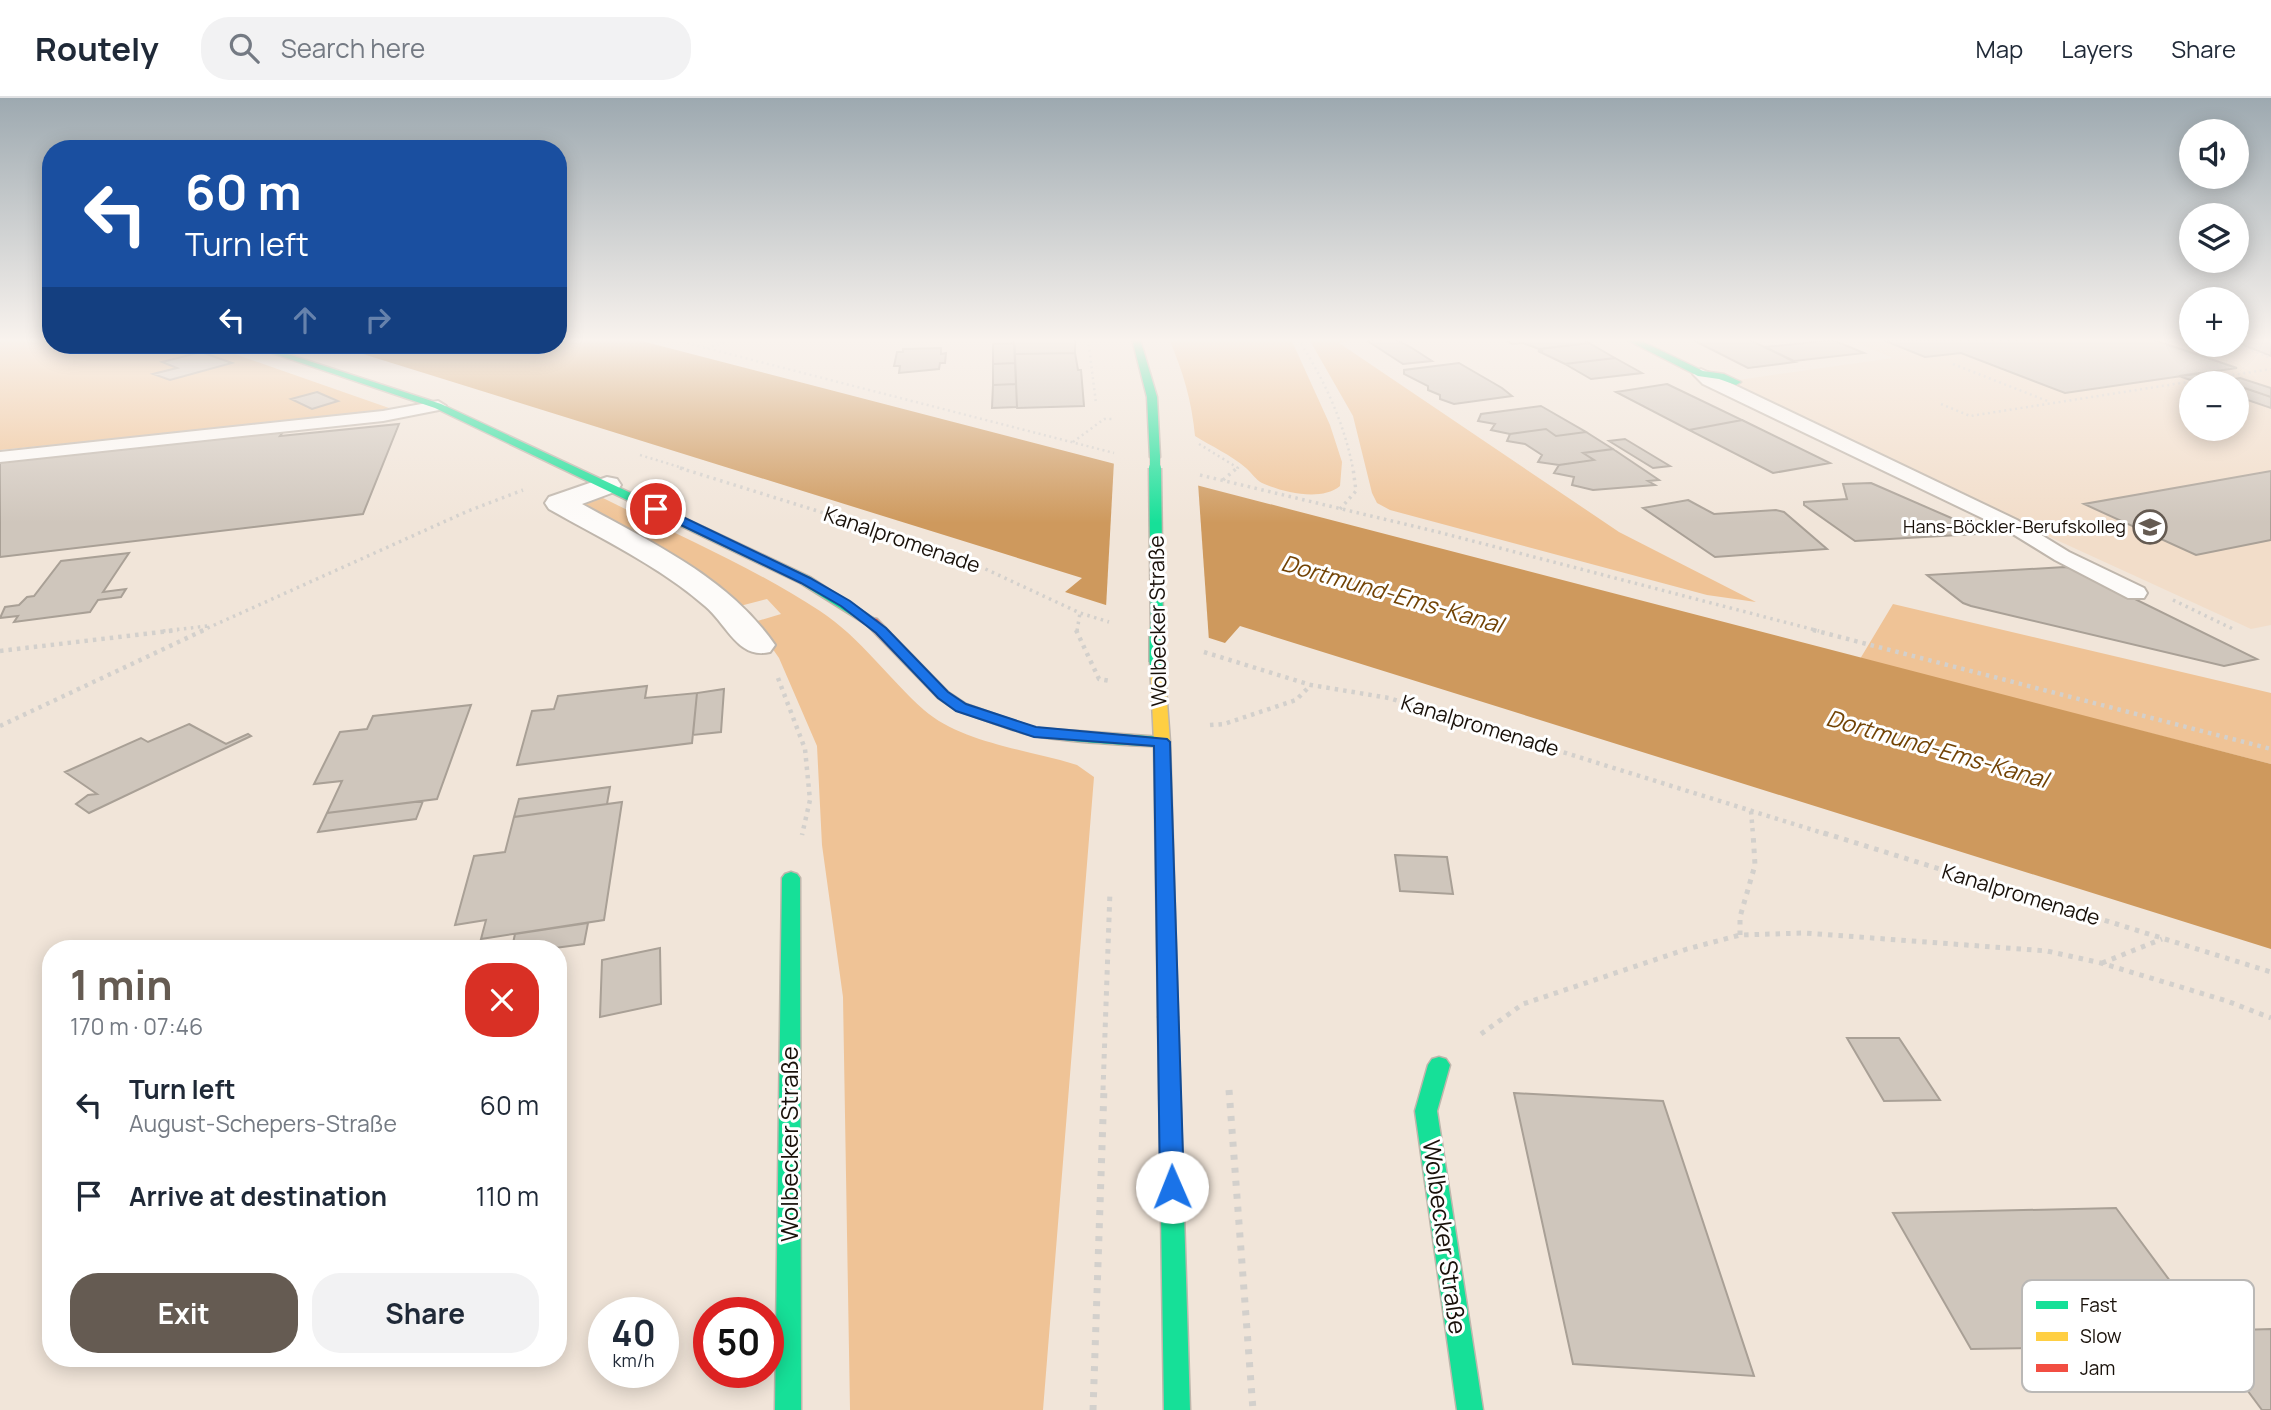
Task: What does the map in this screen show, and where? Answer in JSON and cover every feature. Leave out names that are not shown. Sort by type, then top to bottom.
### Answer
[{"type":"street","points":[[420,400],[438,406],[805,580],[846,604],[881,631],[943,695],[961,708],[1034,732],[1162,742]]},
{"type":"street","name":"Wolbecker Straße","points":[[1154,400],[1157,662],[1162,742],[1177,1410]]},
{"type":"street","points":[[607,485],[559,503],[671,566],[718,600],[758,645]]},
{"type":"street","name":"Wolbecker Straße","points":[[788,1410],[792,878]]},
{"type":"street","name":"Wolbecker Straße","points":[[1439,1065],[1426,1111],[1469,1410]]},
{"type":"lane","points":[[1749,400],[2010,524],[2062,556],[2136,593]]},
{"type":"lane","points":[[1775,400],[1974,493]]},
{"type":"lane","points":[[0,457],[370,418],[438,406]]},
{"type":"path","points":[[905,400],[1122,456]]},
{"type":"path","points":[[1329,400],[1347,436],[1354,466],[1356,491],[1340,509]]},
{"type":"path","points":[[2045,400],[2050,402]]},
{"type":"path","points":[[1941,404],[1970,415],[2062,400]]},
{"type":"path","points":[[1072,443],[1104,419]]},
{"type":"path","points":[[1203,446],[1238,468],[1222,481]]},
{"type":"path","points":[[0,726],[212,626],[468,511],[576,471]]},
{"type":"path","name":"Kanalpromenade","points":[[693,472],[949,552],[1080,613],[1119,625]]},
{"type":"path","points":[[1197,475],[1438,532],[2271,749]]},
{"type":"path","points":[[1080,613],[1076,629],[1092,670],[1099,679],[1118,683],[1115,739]]},
{"type":"path","points":[[0,651],[212,626]]},
{"type":"path","points":[[758,645],[771,661],[805,749],[810,800],[792,878]]},
{"type":"path","name":"Kanalpromenade","points":[[1196,649],[1311,685],[1389,698],[2271,972]]},
{"type":"path","points":[[1224,724],[1296,700],[1311,685]]},
{"type":"path","points":[[1740,935],[1740,917],[1755,865],[1751,811]]},
{"type":"path","points":[[1093,1410],[1110,878]]},
{"type":"path","points":[[1439,1065],[1523,1004],[1687,949],[1740,935],[1805,933],[2047,951],[2101,963],[2271,1018]]},
{"type":"path","points":[[2101,963],[2164,938]]},
{"type":"shaded area","points":[[0,400],[367,400],[389,408],[369,414],[0,450]]},
{"type":"shaded area","points":[[1189,400],[1319,400],[1342,462],[1340,486],[1322,494],[1301,494],[1260,481],[1234,459],[1195,436]]},
{"type":"shaded area","points":[[1344,400],[1424,400],[1619,532],[1756,602],[1707,595],[1390,510],[1377,503],[1372,493],[1353,416]]},
{"type":"shaded area","name":"Hans-Böckler-Berufskolleg","points":[[1752,400],[2179,400],[2179,441],[2249,441],[2249,400],[2271,400],[2271,625],[2251,629]]},
{"type":"shaded area","points":[[595,494],[738,564],[820,611],[848,633],[924,710],[940,721],[976,738],[1077,765],[1094,777],[1043,1410],[850,1410],[843,997],[822,845],[817,746],[779,658],[754,622],[781,614],[767,599],[740,606],[733,598],[581,505],[581,498]]},
{"type":"shaded area","points":[[1893,604],[2271,693],[2271,764],[1860,659]]},
{"type":"water","name":"Dortmund-Ems-Kanal","points":[[511,400],[870,400],[2271,764],[2271,949],[1240,626],[1225,643],[1065,592],[1082,578]]},
{"type":"pier","points":[[1114,461],[1198,483],[1209,641],[1106,608]]},
{"type":"building","points":[[294,400],[338,401],[312,409]]},
{"type":"building","points":[[992,400],[1017,400],[1017,407],[992,408]]},
{"type":"building","points":[[1017,400],[1084,400],[1084,406],[1017,408]]},
{"type":"building","points":[[1443,400],[1481,400],[1454,404]]},
{"type":"building","points":[[1632,400],[1701,400],[1742,420],[1689,430]]},
{"type":"building","points":[[2249,400],[2249,400],[2271,400],[2271,408]]},
{"type":"building","points":[[1541,406],[1586,432],[1556,436],[1546,429],[1510,434],[1491,430],[1495,424],[1478,421],[1481,414]]},
{"type":"building","points":[[1742,420],[1830,463],[1773,473],[1689,430]]},
{"type":"building","points":[[399,424],[363,514],[0,557],[0,462],[283,432],[280,436]]},
{"type":"building","points":[[1546,429],[1556,436],[1586,432],[1613,449],[1583,453],[1594,460],[1559,465],[1538,462],[1542,455],[1525,444],[1507,441],[1510,434]]},
{"type":"building","points":[[1625,439],[1670,466],[1653,468],[1609,441]]},
{"type":"building","points":[[1613,449],[1659,480],[1648,481],[1655,485],[1593,490],[1572,485],[1574,477],[1554,473],[1559,465],[1594,460],[1583,453]]},
{"type":"building","points":[[2271,471],[2271,540],[2196,555],[2084,504]]},
{"type":"building","points":[[1871,483],[1978,531],[1976,534],[1855,541],[1804,505],[1804,502],[1847,499],[1843,484]]},
{"type":"building","points":[[1688,500],[1714,514],[1776,510],[1784,512],[1827,549],[1715,557],[1643,508]]},
{"type":"building","points":[[129,553],[103,592],[126,589],[121,597],[98,600],[90,612],[14,622],[18,616],[0,618],[5,607],[19,605],[27,597],[34,596],[61,561]]},
{"type":"building","points":[[2072,568],[2257,659],[2224,666],[1971,606],[1963,603],[1927,575]]},
{"type":"building","points":[[647,686],[645,698],[697,693],[692,743],[517,765],[532,711],[554,709],[558,696]]},
{"type":"building","points":[[724,689],[721,732],[693,735],[697,693]]},
{"type":"building","points":[[471,705],[437,799],[327,813],[342,781],[314,784],[340,732],[367,729],[373,716]]},
{"type":"building","points":[[189,724],[226,744],[248,734],[251,736],[89,813],[76,804],[88,795],[97,794],[65,772],[141,738],[148,742]]},
{"type":"building","points":[[610,787],[607,804],[514,817],[519,799]]},
{"type":"building","points":[[423,801],[416,819],[318,832],[327,813]]},
{"type":"building","points":[[622,802],[604,920],[481,939],[486,920],[455,925],[474,856],[505,852],[514,817]]},
{"type":"building","points":[[1395,855],[1447,857],[1453,894],[1400,891]]},
{"type":"building","points":[[588,923],[584,944],[567,946],[567,940],[514,940],[515,934]]},
{"type":"building","points":[[660,948],[661,1004],[600,1017],[602,960]]},
{"type":"building","points":[[1847,1038],[1899,1038],[1940,1100],[1884,1101]]},
{"type":"building","points":[[1514,1093],[1663,1101],[1754,1376],[1573,1364]]},
{"type":"building","points":[[2116,1208],[2169,1280],[2022,1280],[2022,1348],[1971,1349],[1893,1213]]},
{"type":"building","points":[[2271,1329],[2271,1410],[2262,1410],[2249,1392],[2254,1392],[2254,1330]]},
{"type":"traffic: fast","points":[[420,400],[438,406],[805,580],[872,622]]},
{"type":"traffic: fast","points":[[1152,400],[1155,457]]},
{"type":"traffic: fast","points":[[1155,457],[1157,662]]},
{"type":"traffic: fast","points":[[1018,727],[1034,732],[1162,742]]},
{"type":"traffic: fast","points":[[788,1410],[791,878]]},
{"type":"traffic: fast","points":[[1168,1017],[1177,1410]]},
{"type":"traffic: fast","points":[[1439,1065],[1426,1111],[1470,1410]]},
{"type":"traffic: slow","points":[[1157,662],[1162,742],[1168,1017]]},
{"type":"traffic: jam","points":[[872,622],[943,695],[961,707],[1018,727]]},
{"type":"place","name":"Hans-Böckler-Berufskolleg","points":[[2150,527]]},
{"type":"route","points":[[656,509],[805,580],[869,619],[929,682],[961,708],[1034,732],[1162,742],[1172,1187]]}]
